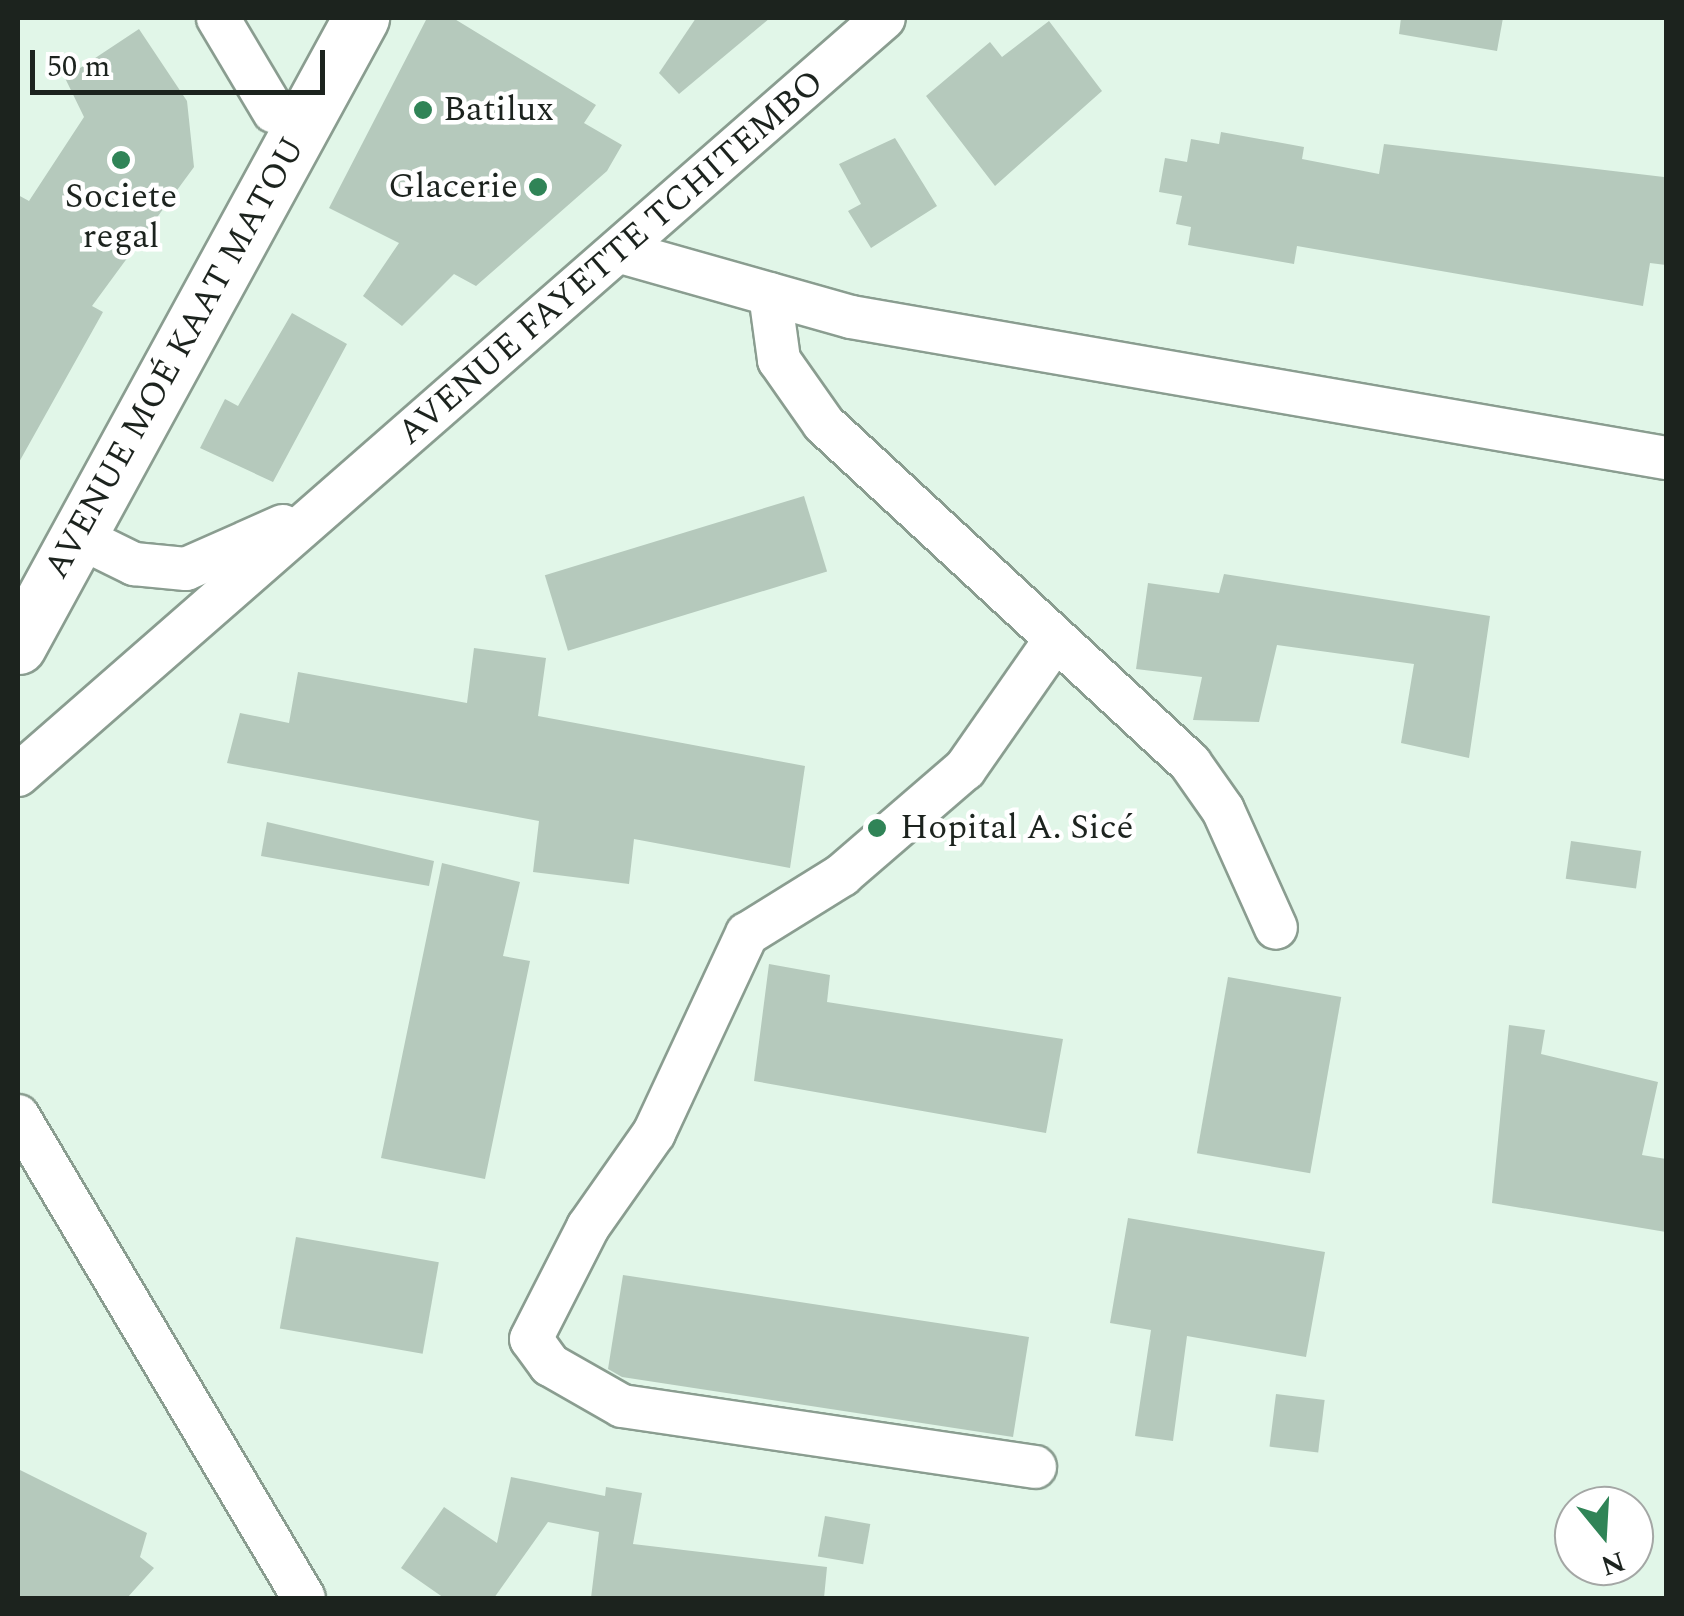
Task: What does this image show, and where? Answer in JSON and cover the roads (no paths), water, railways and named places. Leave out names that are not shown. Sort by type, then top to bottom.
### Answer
[{"type":"main road","name":"AVENUE MOÉ KAAT MATOU","points":[[18,590],[324,18]]},
{"type":"main road","name":"AVENUE MOÉ KAAT MATOU","points":[[18,646],[361,18]]},
{"type":"street","points":[[218,18],[274,112]]},
{"type":"street","name":"AVENUE FAYETTE TCHITEMBO","points":[[18,775],[622,252],[884,18]]},
{"type":"street","points":[[622,252],[851,317],[1666,458]]},
{"type":"street","points":[[770,294],[779,360],[824,424],[1190,763],[1223,810],[1276,928]]},
{"type":"street","name":"AVENUE FAYETTE TCHITEMBO","points":[[77,536],[134,564],[186,569],[220,560],[336,497]]},
{"type":"street","points":[[1036,1466],[622,1406],[550,1364],[530,1339],[588,1227],[654,1133],[746,934],[842,875],[965,769],[1055,640]]},
{"type":"street","points":[[18,1116],[304,1598]]},
{"type":"place","name":"Batilux","points":[[423,110]]},
{"type":"place","name":"Societe regal","points":[[121,160]]},
{"type":"place","name":"Glacerie","points":[[538,187]]},
{"type":"place","name":"Hopital A. Sicé","points":[[877,828]]}]
